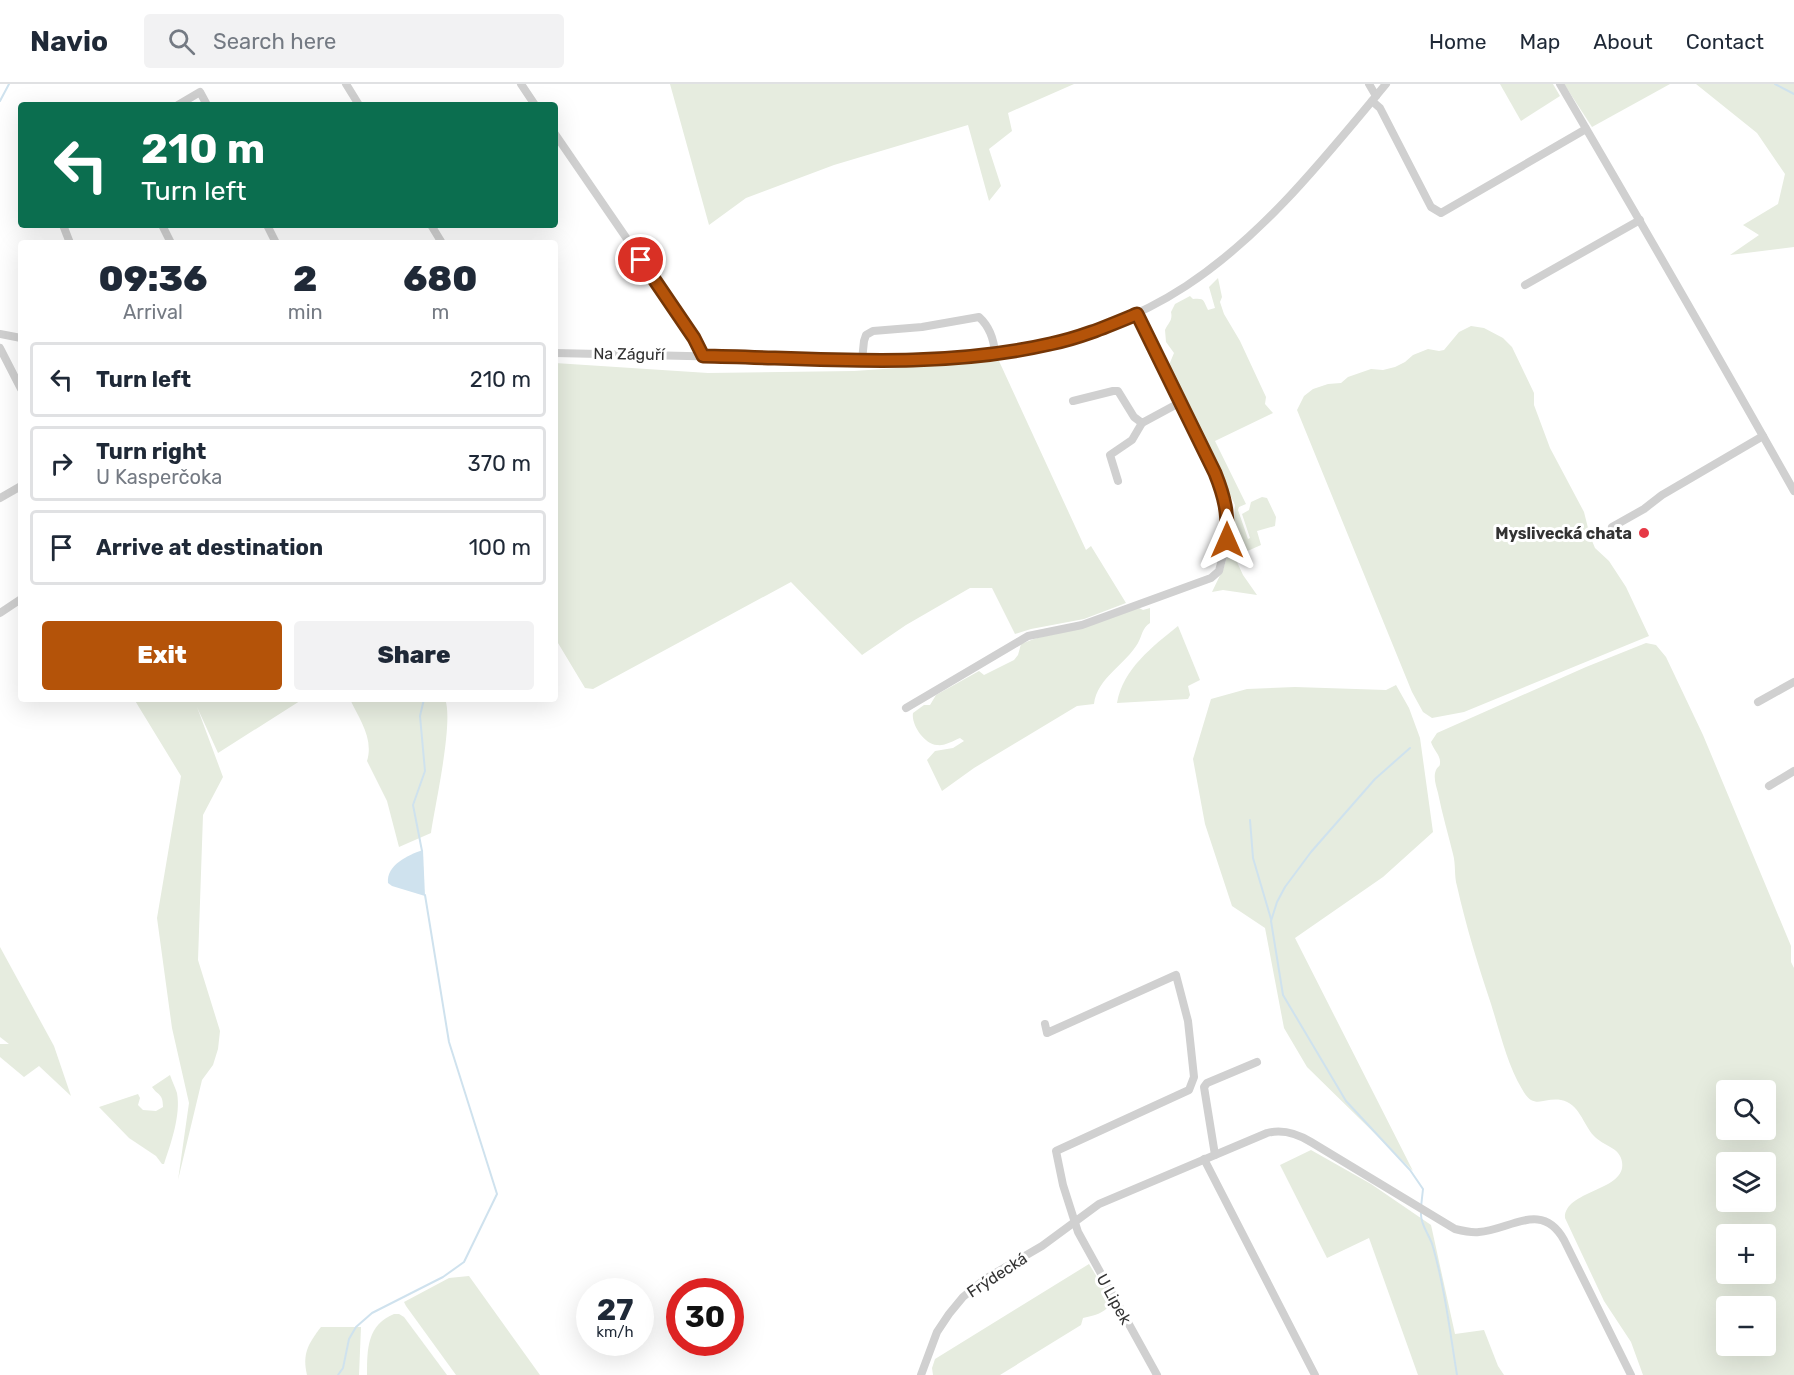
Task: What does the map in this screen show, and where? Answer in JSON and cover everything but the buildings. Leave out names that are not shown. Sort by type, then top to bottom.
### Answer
[{"type":"street","points":[[346,84],[357,102]]},
{"type":"street","points":[[521,84],[533,102]]},
{"type":"street","points":[[1369,84],[1374,98],[1431,207],[1441,213],[1586,129]]},
{"type":"street","name":"Na Záguří","points":[[558,353],[919,360],[995,354],[1068,340],[1137,314],[1186,286],[1248,237],[1321,161],[1386,84]]},
{"type":"street","points":[[1560,84],[1794,491]]},
{"type":"street","points":[[182,102],[198,88],[205,102]]},
{"type":"street","points":[[558,138],[694,338],[703,356]]},
{"type":"street","points":[[1525,285],[1640,220]]},
{"type":"street","points":[[906,708],[1028,636],[1082,625],[1165,593],[1199,583],[1211,578],[1219,571],[1227,540],[1228,514],[1224,496],[1137,314]]},
{"type":"street","points":[[862,360],[864,340],[866,335],[873,331],[922,327],[979,317],[991,332],[995,354]]},
{"type":"street","points":[[0,334],[18,337]]},
{"type":"street","points":[[0,348],[18,383]]},
{"type":"street","points":[[1073,401],[1118,391],[1134,417],[1142,423]]},
{"type":"street","points":[[1118,481],[1110,455],[1132,440],[1142,423],[1179,403]]},
{"type":"street","points":[[1612,527],[1763,436]]},
{"type":"street","points":[[0,498],[18,488]]},
{"type":"street","points":[[0,613],[18,604]]},
{"type":"street","points":[[1758,702],[1794,682]]},
{"type":"street","points":[[1769,786],[1794,771]]},
{"type":"street","name":"U Lipek","points":[[1047,1032],[1176,975],[1188,1021],[1194,1077],[1188,1090],[1056,1151],[1063,1185],[1078,1232],[1157,1375]]},
{"type":"street","points":[[1215,1155],[1204,1087],[1207,1083],[1257,1062]]},
{"type":"street","name":"Frýdecká","points":[[921,1375],[937,1332],[963,1296],[985,1279],[1042,1246],[1099,1204],[1267,1133],[1288,1133],[1311,1142],[1449,1226],[1469,1232],[1481,1232],[1527,1219],[1542,1221],[1555,1228],[1564,1240],[1631,1375]]},
{"type":"street","points":[[1203,1159],[1315,1375]]},
{"type":"shaded area","points":[[670,84],[1074,84],[1008,113],[1012,131],[989,149],[1001,186],[989,201],[968,125],[834,165],[746,198],[709,225]]},
{"type":"shaded area","points":[[1500,84],[1553,84],[1560,96],[1521,121]]},
{"type":"shaded area","points":[[1564,84],[1670,84],[1592,127]]},
{"type":"shaded area","points":[[1696,84],[1794,84],[1794,247],[1730,255],[1759,235],[1743,225],[1778,204],[1785,174],[1757,133]]},
{"type":"shaded area","points":[[1218,278],[1222,297],[1220,302],[1224,314],[1240,341],[1266,397],[1265,404],[1273,413],[1215,441],[1246,504],[1238,510],[1248,539],[1250,538],[1242,514],[1249,510],[1251,502],[1262,497],[1267,498],[1276,517],[1275,526],[1257,531],[1261,545],[1243,553],[1237,562],[1257,595],[1223,590],[1212,592],[1224,567],[1233,536],[1235,505],[1169,365],[1174,353],[1166,342],[1165,330],[1171,320],[1171,312],[1175,304],[1190,296],[1193,299],[1203,300],[1208,310],[1215,308],[1209,287]]},
{"type":"shaded area","points":[[1471,326],[1484,328],[1503,338],[1512,347],[1534,393],[1534,405],[1550,448],[1584,512],[1595,548],[1609,561],[1626,587],[1649,636],[1464,712],[1432,718],[1423,712],[1412,692],[1297,410],[1304,396],[1313,389],[1341,383],[1348,377],[1371,369],[1383,370],[1395,367],[1413,355],[1428,349],[1444,350],[1459,332]]},
{"type":"shaded area","points":[[999,361],[1086,550],[1091,546],[1126,603],[1084,619],[1015,634],[992,588],[970,588],[906,625],[862,655],[791,582],[593,689],[585,688],[558,643],[558,363],[708,373],[854,371]]},
{"type":"shaded area","points":[[1139,608],[1143,610],[1150,608],[1150,623],[1133,651],[1100,686],[1094,704],[1077,706],[974,768],[942,791],[927,760],[935,751],[953,748],[964,741],[960,738],[943,745],[932,744],[919,733],[913,713],[924,705],[930,705],[936,695],[979,671],[984,675],[1014,660],[1021,644]]},
{"type":"shaded area","points":[[1178,626],[1200,680],[1188,686],[1190,695],[1188,699],[1117,703],[1120,691],[1132,669]]},
{"type":"shaded area","points":[[1646,643],[1656,645],[1666,657],[1703,735],[1791,946],[1791,962],[1794,968],[1794,1375],[1643,1375],[1631,1342],[1604,1301],[1565,1218],[1567,1209],[1574,1202],[1615,1179],[1621,1172],[1621,1157],[1615,1150],[1594,1136],[1572,1105],[1561,1100],[1539,1102],[1526,1096],[1508,1059],[1472,945],[1456,882],[1454,858],[1435,782],[1435,773],[1440,760],[1431,742],[1437,733]]},
{"type":"shaded area","points":[[1396,685],[1409,708],[1420,738],[1433,832],[1383,877],[1295,938],[1413,1171],[1307,1067],[1284,1028],[1265,928],[1232,906],[1205,824],[1193,759],[1211,699],[1247,689],[1295,687],[1386,690]]},
{"type":"shaded area","points":[[136,702],[298,702],[218,753],[197,707],[223,777],[203,815],[198,960],[220,1031],[213,1065],[202,1080],[178,1180],[189,1103],[172,1028],[157,918],[181,776]]},
{"type":"shaded area","points":[[352,702],[446,702],[446,744],[431,833],[399,847],[387,801],[367,761],[369,744]]},
{"type":"shaded area","points":[[0,947],[54,1046],[71,1096],[39,1066],[24,1077],[0,1057],[0,1044],[9,1044],[0,1037]]},
{"type":"shaded area","points":[[170,1075],[177,1093],[178,1110],[172,1138],[164,1164],[162,1164],[156,1156],[129,1138],[99,1107],[138,1094],[140,1098],[138,1105],[143,1110],[156,1111],[163,1107],[163,1102],[152,1087]]},
{"type":"shaded area","points":[[1311,1150],[1371,1184],[1431,1225],[1455,1334],[1484,1330],[1498,1366],[1504,1375],[1418,1375],[1369,1238],[1327,1258],[1280,1165]]},
{"type":"shaded area","points":[[1089,1264],[1111,1300],[1111,1304],[1105,1310],[1083,1318],[1081,1325],[1000,1375],[933,1375],[932,1368],[935,1359]]},
{"type":"shaded area","points":[[469,1276],[540,1375],[456,1375],[404,1302],[449,1278]]},
{"type":"shaded area","points":[[394,1314],[404,1317],[447,1375],[367,1375],[370,1339],[378,1325]]},
{"type":"shaded area","points":[[321,1327],[361,1327],[359,1375],[307,1375],[305,1361],[307,1350]]},
{"type":"water","points":[[423,850],[425,896],[388,883],[388,877],[394,866]]},
{"type":"waterway","points":[[0,101],[9,84]]},
{"type":"waterway","points":[[1775,84],[1794,94]]},
{"type":"waterway","points":[[422,851],[413,805],[425,771],[420,716],[423,702]]},
{"type":"waterway","points":[[1410,748],[1375,779],[1311,852],[1285,887],[1271,921],[1283,995],[1346,1101],[1410,1170],[1423,1189],[1421,1207]]},
{"type":"waterway","points":[[1250,820],[1253,858],[1271,919]]},
{"type":"waterway","points":[[338,1375],[343,1368],[349,1339],[356,1327],[372,1313],[443,1277],[464,1262],[497,1194],[449,1042],[425,895]]},
{"type":"waterway","points":[[1421,1213],[1422,1222],[1432,1243],[1441,1279],[1457,1375]]},
{"type":"place","name":"Myslivecká chata","points":[[1644,533]]},
{"type":"route","points":[[641,260],[702,350],[703,356],[862,360],[967,357],[1051,344],[1082,336],[1137,314],[1215,473],[1228,514],[1227,540]]}]
